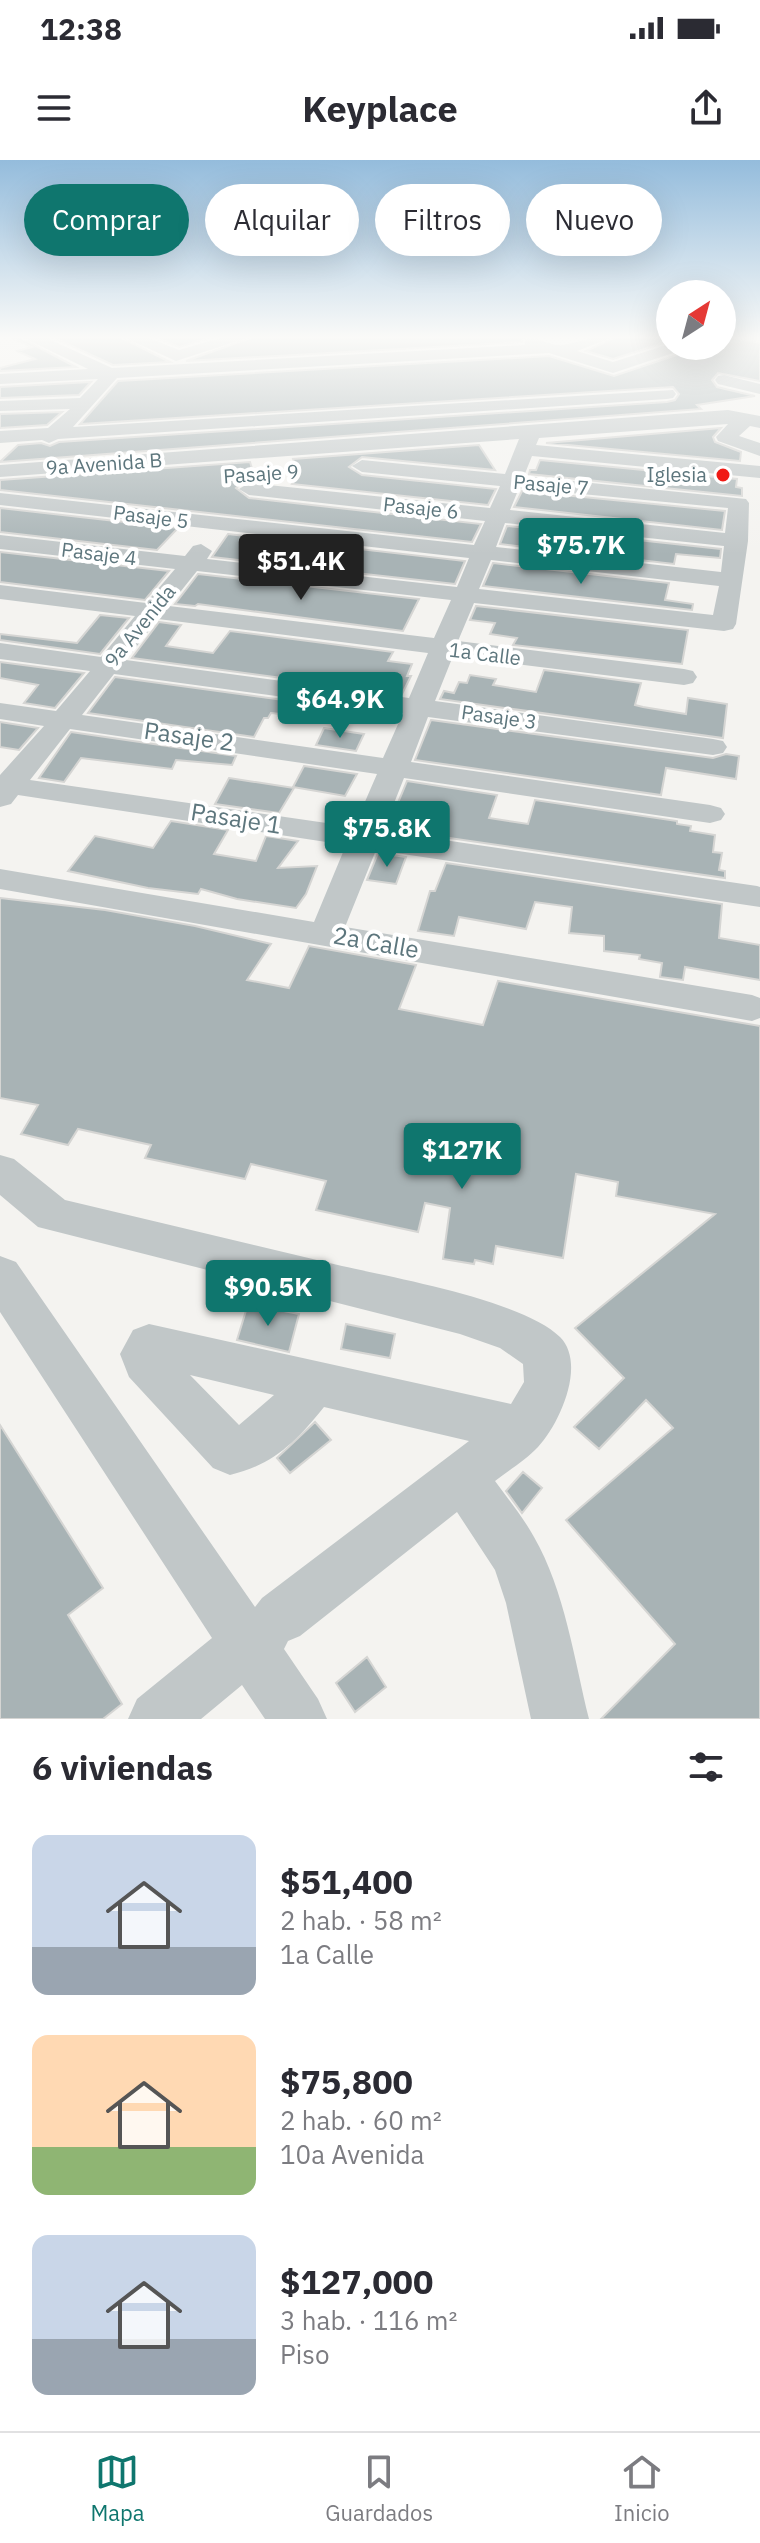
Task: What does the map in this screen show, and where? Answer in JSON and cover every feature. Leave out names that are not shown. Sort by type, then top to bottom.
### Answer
[{"type":"street","points":[[55,409],[80,410]]},
{"type":"street","points":[[432,409],[465,458],[530,447],[725,437],[760,450]]},
{"type":"street","points":[[0,437],[438,409]]},
{"type":"street","points":[[708,409],[734,418],[760,422]]},
{"type":"street","points":[[3,473],[80,410]]},
{"type":"street","points":[[725,437],[742,424],[734,418]]},
{"type":"street","name":"9a Avenida B","points":[[3,473],[258,472],[452,438],[530,447],[734,418]]},
{"type":"street","points":[[530,447],[760,472]]},
{"type":"street","points":[[325,935],[511,482],[530,447]]},
{"type":"street","name":"Pasaje 7","points":[[465,458],[354,466],[739,503]]},
{"type":"street","name":"Pasaje 6","points":[[258,472],[497,516],[737,541]]},
{"type":"street","name":"9a Avenida","points":[[3,789],[109,666],[221,525],[258,472]]},
{"type":"street","points":[[0,497],[92,487]]},
{"type":"street","points":[[732,580],[739,503],[760,492]]},
{"type":"street","name":"Pasaje 5","points":[[0,497],[221,525],[732,580]]},
{"type":"street","name":"Pasaje 4","points":[[0,542],[724,624],[732,580]]},
{"type":"street","name":"1a Calle","points":[[0,592],[684,677]]},
{"type":"street","name":"Pasaje 3","points":[[0,651],[713,747]]},
{"type":"street","name":"Pasaje 2","points":[[0,711],[710,814]]},
{"type":"street","name":"Pasaje 1","points":[[3,789],[757,897]]},
{"type":"street","name":"2a Calle","points":[[0,879],[752,1008]]},
{"type":"street","points":[[0,1171],[53,1215],[460,1314],[515,1333],[545,1353],[548,1386],[522,1430],[157,1719]]},
{"type":"street","points":[[0,1275],[266,1630],[298,1719]]},
{"type":"street","points":[[314,1383],[522,1430]]},
{"type":"street","points":[[462,1476],[516,1556],[533,1603],[560,1719]]},
{"type":"building","points":[[93,409],[324,409],[80,424]]},
{"type":"building","points":[[564,409],[701,409],[0,462],[18,445],[41,443],[50,446],[59,442]]},
{"type":"building","points":[[62,412],[47,425],[0,428],[0,414]]},
{"type":"building","points":[[721,428],[713,437],[715,442],[741,452],[740,461],[546,443]]},
{"type":"building","points":[[479,445],[495,470],[362,457],[349,467],[362,475],[496,489],[488,505],[292,484],[298,475],[293,459]]},
{"type":"building","points":[[540,460],[737,479],[736,487],[742,488],[742,496],[529,474],[530,470],[536,470]]},
{"type":"building","points":[[250,462],[256,481],[247,480],[236,488],[249,498],[481,524],[472,542],[0,490],[0,480]]},
{"type":"building","points":[[522,491],[725,511],[722,530],[514,507]]},
{"type":"building","points":[[0,508],[178,528],[157,550],[0,532]]},
{"type":"building","points":[[507,526],[721,549],[720,558],[676,554],[674,564],[500,544]]},
{"type":"building","points":[[228,534],[465,561],[455,584],[212,557]]},
{"type":"building","points":[[0,552],[169,571],[145,600],[0,582]]},
{"type":"building","points":[[493,563],[669,583],[665,600],[693,604],[692,610],[483,586]]},
{"type":"building","points":[[198,574],[419,599],[403,631],[198,604],[175,604]]},
{"type":"building","points":[[476,606],[688,630],[682,664],[513,645],[517,638],[490,634],[495,623],[470,620]]},
{"type":"building","points":[[100,615],[129,618],[100,654],[0,640],[0,634],[77,643]]},
{"type":"building","points":[[159,622],[181,625],[166,646],[213,653],[230,631],[393,652],[388,661],[412,664],[407,676],[411,676],[402,694],[132,658]]},
{"type":"building","points":[[0,662],[84,673],[55,708],[24,703],[38,685],[0,678]]},
{"type":"building","points":[[544,670],[641,683],[635,705],[643,707],[686,714],[688,698],[727,704],[723,738],[440,699],[444,691],[454,693],[459,682],[467,683],[470,675],[496,679],[493,685],[536,692]]},
{"type":"building","points":[[115,677],[306,703],[300,716],[271,713],[264,718],[254,737],[88,713]]},
{"type":"building","points":[[431,720],[713,758],[726,754],[739,756],[736,779],[666,768],[661,795],[415,760]]},
{"type":"building","points":[[0,722],[38,728],[19,750],[0,747]]},
{"type":"building","points":[[324,728],[364,734],[356,751],[316,745]]},
{"type":"building","points":[[71,732],[236,756],[232,765],[176,760],[172,769],[81,758],[64,782],[39,778]]},
{"type":"building","points":[[304,766],[357,774],[345,796],[293,787]]},
{"type":"building","points":[[229,778],[294,788],[279,813],[215,804]]},
{"type":"building","points":[[407,781],[497,795],[489,818],[528,824],[535,800],[677,821],[677,824],[691,826],[690,831],[715,835],[713,852],[722,853],[719,870],[725,871],[725,878],[387,829]]},
{"type":"building","points":[[171,821],[228,830],[214,854],[256,861],[266,836],[298,841],[278,868],[317,866],[306,894],[296,908],[237,899],[201,889],[198,894],[148,888],[68,871],[95,836],[153,848]]},
{"type":"building","points":[[378,853],[406,857],[396,884],[367,880]]},
{"type":"building","points":[[446,863],[722,904],[719,938],[760,945],[760,980],[685,967],[683,980],[660,977],[662,963],[639,959],[640,955],[604,951],[604,936],[569,933],[572,907],[535,902],[526,929],[459,917],[454,936],[418,931],[430,891],[435,891]]},
{"type":"building","points":[[0,898],[105,910],[271,944],[247,980],[289,988],[309,946],[416,965],[399,1009],[483,1025],[498,981],[760,1026],[760,1719],[601,1719],[675,1644],[566,1520],[673,1428],[646,1400],[599,1449],[574,1427],[624,1378],[575,1328],[715,1214],[616,1196],[618,1182],[576,1174],[563,1258],[496,1246],[493,1264],[475,1260],[474,1264],[443,1259],[450,1208],[425,1203],[418,1232],[316,1210],[326,1181],[251,1164],[245,1179],[145,1158],[151,1145],[78,1129],[68,1145],[21,1134],[38,1105],[0,1098]]},
{"type":"building","points":[[248,1304],[299,1314],[289,1352],[237,1340]]},
{"type":"building","points":[[346,1324],[395,1334],[390,1358],[341,1349]]},
{"type":"building","points":[[315,1422],[331,1440],[290,1473],[277,1458]]},
{"type":"building","points":[[0,1425],[103,1588],[68,1615],[122,1704],[103,1719],[0,1719]]},
{"type":"building","points":[[523,1472],[542,1488],[522,1513],[506,1491]]},
{"type":"building","points":[[367,1657],[386,1687],[355,1712],[336,1683]]},
{"type":"place","name":"Iglesia","points":[[723,475]]}]
